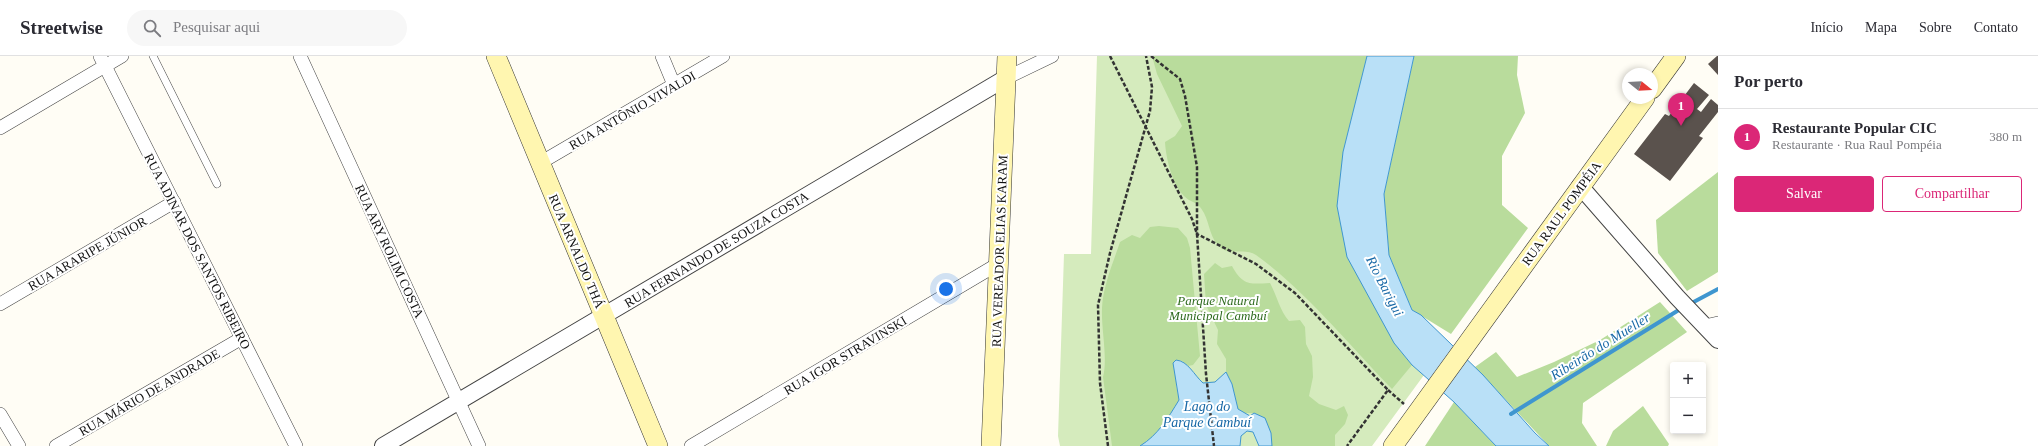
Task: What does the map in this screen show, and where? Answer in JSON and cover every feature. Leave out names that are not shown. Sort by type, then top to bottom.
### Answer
[{"type":"main road","name":"RUA ARNALDO THÁ","points":[[496,56],[658,446]]},
{"type":"main road","name":"RUA VEREADOR ELIAS KARAM","points":[[991,446],[1007,56]]},
{"type":"main road","points":[[1658,80],[1676,56]]},
{"type":"main road","name":"RUA RAUL POMPÉIA","points":[[1393,446],[1641,104]]},
{"type":"street","points":[[0,128],[103,61],[122,56]]},
{"type":"street","name":"RUA ARY ROLIM COSTA","points":[[300,56],[479,446]]},
{"type":"street","points":[[662,56],[674,85]]},
{"type":"street","name":"RUA ANTÔNIO VIVALDI","points":[[540,163],[723,56]]},
{"type":"street","name":"RUA FERNANDO DE SOUZA COSTA","points":[[383,446],[1006,78],[1052,56]]},
{"type":"street","name":"RUA ADINAR DOS SANTOS RIBEIRO","points":[[103,61],[296,446]]},
{"type":"street","points":[[1580,186],[1677,297],[1706,322],[1718,340]]},
{"type":"street","name":"RUA ARARIPE JÚNIOR","points":[[0,304],[174,202]]},
{"type":"street","name":"RUA IGOR STRAVINSKI","points":[[691,446],[998,264]]},
{"type":"street","name":"RUA MÁRIO DE ANDRADE","points":[[56,446],[242,338]]},
{"type":"street","points":[[0,414],[19,446]]},
{"type":"lane","points":[[153,56],[217,184]]},
{"type":"path","points":[[1110,56],[1192,219],[1197,234],[1256,264],[1295,293],[1388,390],[1415,415]]},
{"type":"path","points":[[1108,446],[1100,383],[1098,305],[1110,253],[1150,111],[1152,88],[1146,56]]},
{"type":"path","points":[[1151,56],[1180,79],[1185,96],[1197,167],[1197,234],[1206,374],[1214,446]]},
{"type":"path","points":[[1346,446],[1388,390]]},
{"type":"green space","name":"Parque Natural Municipal Cambuí","points":[[1097,56],[1367,56],[1343,152],[1394,343],[1424,375],[1372,446],[1060,446],[1058,436],[1064,254],[1091,254]]},
{"type":"green space","points":[[1152,56],[1367,56],[1343,152],[1394,343],[1412,365],[1392,389],[1327,319],[1293,285],[1275,270],[1252,253],[1225,250],[1217,244],[1212,236],[1204,213],[1197,204],[1184,196],[1180,191],[1170,170],[1165,142],[1175,136],[1182,126],[1157,74]]},
{"type":"green space","points":[[1414,56],[1518,56],[1517,75],[1525,113],[1502,156],[1502,205],[1528,228],[1451,334],[1412,310],[1389,255],[1384,194]]},
{"type":"green space","points":[[1718,172],[1718,272],[1687,291],[1658,253],[1656,220]]},
{"type":"green space","points":[[1159,226],[1178,228],[1187,238],[1190,248],[1200,356],[1193,365],[1188,366],[1182,361],[1176,360],[1176,385],[1179,400],[1163,426],[1153,438],[1141,446],[1112,446],[1103,377],[1105,361],[1102,316],[1104,291],[1120,242],[1132,235],[1140,238],[1150,227]]},
{"type":"green space","points":[[1215,263],[1222,268],[1232,266],[1240,277],[1248,282],[1257,284],[1270,283],[1281,308],[1289,321],[1300,320],[1305,327],[1306,344],[1312,356],[1313,377],[1309,396],[1319,404],[1336,410],[1344,406],[1348,415],[1345,424],[1335,435],[1335,446],[1272,446],[1254,413],[1242,413],[1238,409],[1232,384],[1226,372],[1226,359],[1217,344],[1218,330],[1206,305],[1204,274]]},
{"type":"green space","points":[[1660,302],[1687,332],[1583,403],[1582,423],[1597,446],[1549,446],[1475,367],[1496,352],[1517,377],[1554,362],[1600,340]]},
{"type":"green space","points":[[1454,402],[1496,446],[1425,446]]},
{"type":"green space","points":[[1643,406],[1669,444],[1668,446],[1606,446],[1613,431]]},
{"type":"water","name":"Rio Barigui","points":[[1367,56],[1414,56],[1384,194],[1389,255],[1412,310],[1421,315],[1483,375],[1535,433],[1549,446],[1496,446],[1454,402],[1412,365],[1394,343],[1347,257],[1337,206],[1343,152]]},
{"type":"water","name":"Lago do Parque Cambuí","points":[[1176,360],[1184,363],[1203,383],[1215,382],[1226,372],[1232,384],[1238,409],[1250,416],[1254,413],[1265,418],[1271,433],[1272,446],[1259,446],[1253,432],[1247,431],[1241,436],[1240,446],[1140,446],[1152,437],[1167,420],[1179,400],[1173,363]]},
{"type":"building","points":[[1718,56],[1718,75],[1708,64]]},
{"type":"building","points":[[1694,83],[1709,95],[1697,109],[1701,112],[1711,99],[1718,105],[1718,112],[1699,136],[1703,138],[1670,181],[1634,154],[1665,114],[1669,116]]},
{"type":"waterway","name":"Ribeirão do Mueller","points":[[1688,305],[1718,289]]},
{"type":"waterway","name":"Ribeirão do Mueller","points":[[1511,414],[1682,308]]},
{"type":"place","name":"Restaurante Popular CIC","points":[[1681,126]]}]
